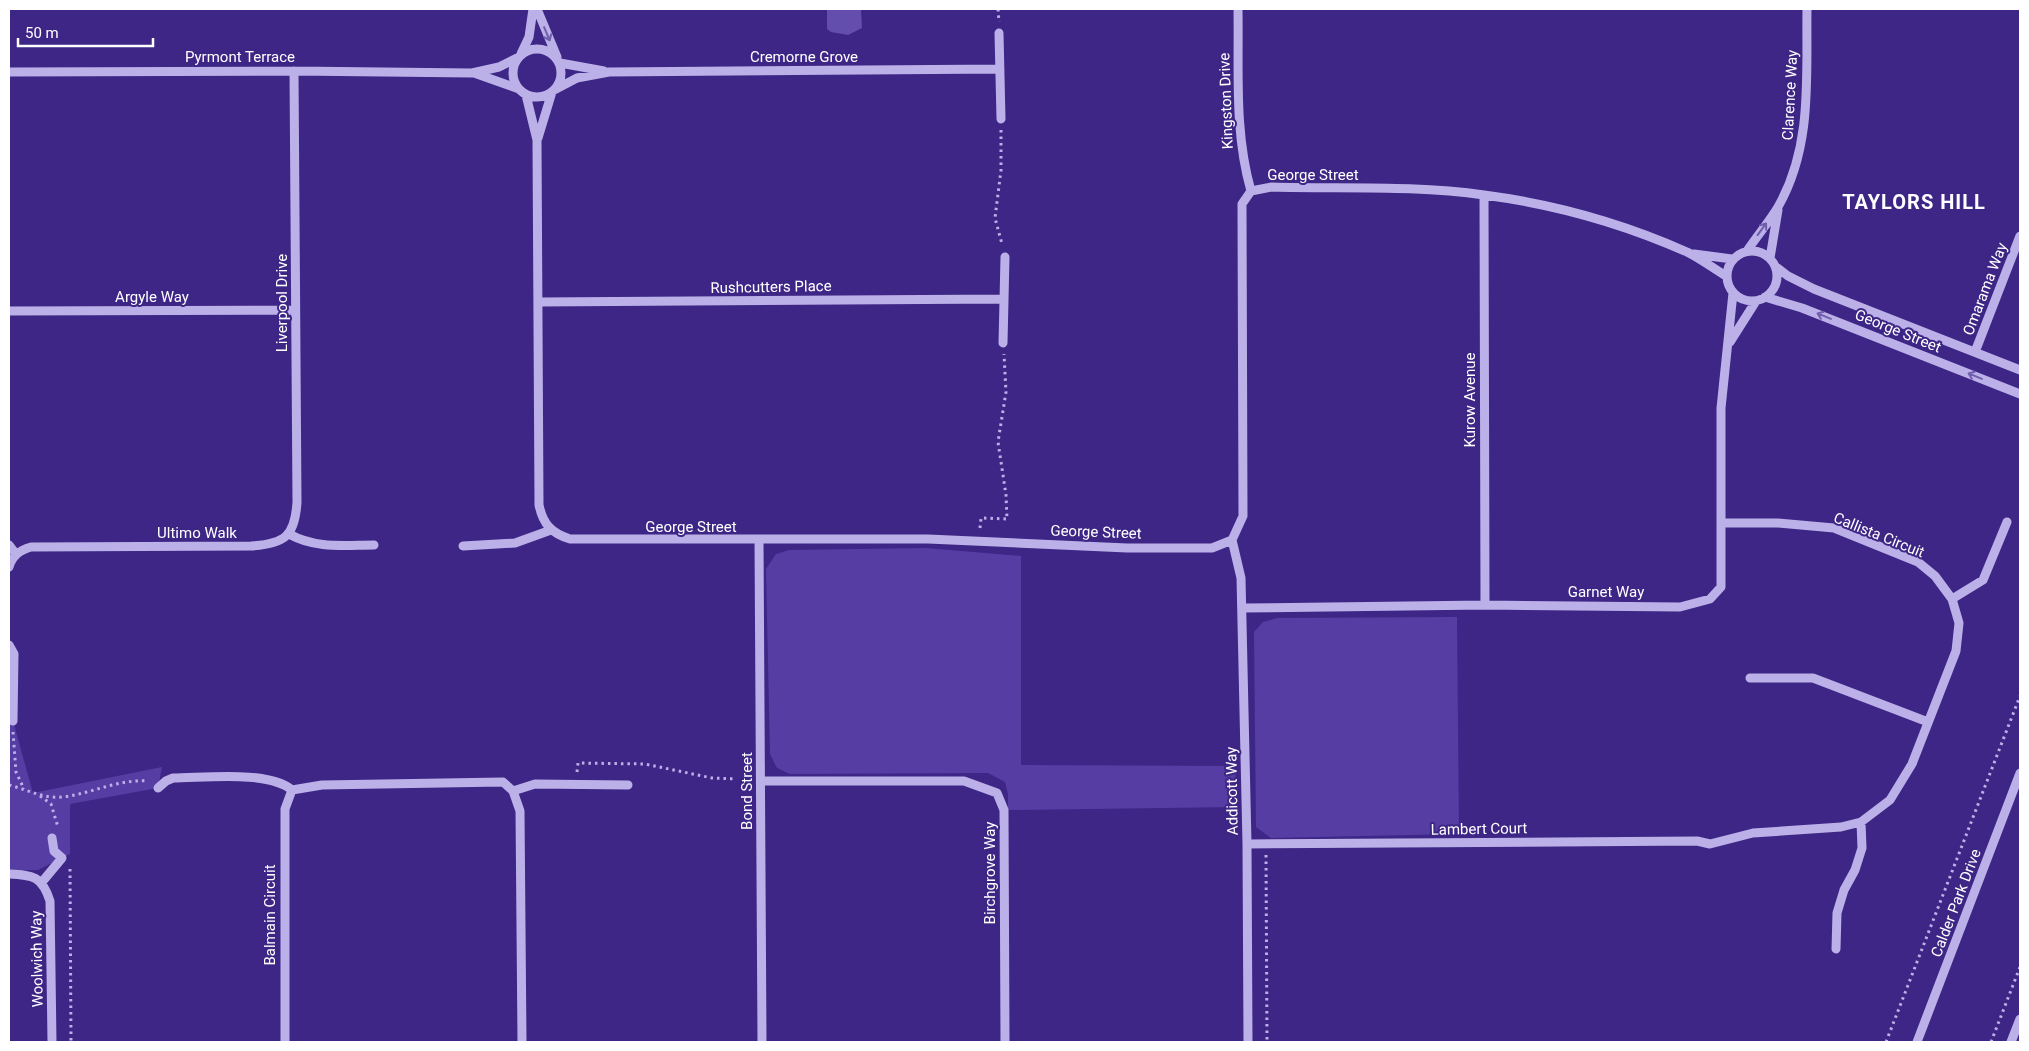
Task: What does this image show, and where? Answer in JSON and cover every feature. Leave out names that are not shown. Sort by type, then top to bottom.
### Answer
[{"type":"street","points":[[463,546],[515,543],[551,530],[545,524],[539,504],[537,140],[523,92],[513,74],[519,56],[529,37],[533,9]]},
{"type":"street","points":[[537,9],[559,60],[562,76],[554,90],[537,140]]},
{"type":"street","name":"Kingston Drive","points":[[1238,9],[1239,134],[1242,161],[1251,191]]},
{"type":"street","name":"Clarence Way","points":[[1747,251],[1778,207],[1791,180],[1803,142],[1806,107],[1808,9]]},
{"type":"street","points":[[999,33],[1001,119]]},
{"type":"street","points":[[519,56],[528,50],[544,49],[559,60]]},
{"type":"street","name":"Pyrmont Terrace","points":[[9,72],[294,71],[472,73],[499,66],[519,56]]},
{"type":"street","name":"Cremorne Grove","points":[[559,60],[609,72]]},
{"type":"street","name":"Cremorne Grove","points":[[554,90],[577,78],[609,72],[1000,69]]},
{"type":"street","name":"Liverpool Drive","points":[[289,534],[296,517],[297,502],[294,71]]},
{"type":"street","name":"Pyrmont Terrace","points":[[472,73],[523,92]]},
{"type":"street","points":[[523,92],[540,97],[554,90]]},
{"type":"street","name":"George Street","points":[[551,530],[570,539],[588,541],[980,541],[1127,548],[1212,548],[1232,540],[1244,516],[1242,204],[1251,191],[1272,187],[1422,190],[1484,195],[1572,212],[1654,239],[1689,253],[1726,276]]},
{"type":"street","name":"Kurow Avenue","points":[[1484,195],[1485,605]]},
{"type":"street","name":"Clarence Way","points":[[1773,262],[1778,207]]},
{"type":"street","name":"Omarama Way","points":[[1975,352],[2020,236]]},
{"type":"street","points":[[1747,251],[1764,253],[1773,262],[1777,280],[1774,287],[1760,299],[1740,298],[1733,293],[1726,276],[1732,259],[1747,251]]},
{"type":"street","name":"George Street","points":[[1689,253],[1732,259]]},
{"type":"street","points":[[1003,343],[1005,257]]},
{"type":"street","name":"George Street","points":[[1773,262],[1788,276],[1814,289],[2020,370]]},
{"type":"street","name":"Garnet Way","points":[[1242,608],[1485,605],[1680,607],[1710,599],[1721,587],[1721,408],[1733,293]]},
{"type":"street","name":"Rushcutters Place","points":[[539,302],[1004,299]]},
{"type":"street","name":"George Street","points":[[1760,299],[1802,308],[2020,394]]},
{"type":"street","name":"Garnet Way","points":[[1728,345],[1760,299]]},
{"type":"street","name":"Argyle Way","points":[[9,311],[295,310]]},
{"type":"street","points":[[1952,599],[1983,580],[2007,522]]},
{"type":"street","name":"Callista Circuit","points":[[1710,844],[1752,833],[1841,827],[1861,822],[1890,800],[1912,764],[1956,651],[1959,623],[1952,599],[1935,576],[1918,562],[1834,528],[1778,523],[1722,524]]},
{"type":"street","points":[[289,534],[300,540],[319,545],[374,545]]},
{"type":"street","name":"Ultimo Walk","points":[[16,554],[23,549],[40,547],[266,545],[278,542],[289,534]]},
{"type":"street","name":"Bond Street","points":[[759,540],[762,1042]]},
{"type":"street","name":"Addicott Way","points":[[1232,540],[1241,578],[1242,608],[1247,844],[1248,1042]]},
{"type":"street","points":[[9,545],[16,554],[9,567]]},
{"type":"street","points":[[9,645],[14,654],[13,721]]},
{"type":"street","points":[[1750,678],[1813,678],[1928,722]]},
{"type":"street","name":"Calder Park Drive","points":[[1916,1042],[2020,773]]},
{"type":"street","points":[[160,786],[173,778],[262,778],[278,781],[292,790],[322,786],[503,782],[513,790],[520,811],[522,1042]]},
{"type":"street","name":"Birchgrove Way","points":[[761,781],[964,781],[996,793],[1004,810],[1005,1042]]},
{"type":"street","points":[[513,790],[536,784],[628,785]]},
{"type":"street","name":"Balmain Circuit","points":[[285,1042],[285,809],[292,790]]},
{"type":"street","points":[[1836,949],[1837,913],[1844,890],[1855,870],[1862,848],[1861,822]]},
{"type":"street","points":[[9,874],[26,875],[42,882],[62,858],[54,851],[55,836]]},
{"type":"street","name":"Lambert Court","points":[[1247,844],[1697,841],[1710,844]]},
{"type":"street","name":"Woolwich Way","points":[[42,882],[50,901],[51,915],[52,1042]]},
{"type":"street","points":[[2011,1042],[2020,1019]]},
{"type":"path","points":[[1001,119],[1000,170],[994,218],[1005,257]]},
{"type":"path","points":[[980,541],[981,518],[1007,519],[1006,495],[998,442],[1006,392],[1003,343]]},
{"type":"path","points":[[1886,1042],[2020,696]]},
{"type":"path","points":[[13,721],[16,772],[24,789]]},
{"type":"path","points":[[575,785],[578,763],[645,764],[712,778],[736,779]]},
{"type":"path","points":[[33,793],[61,797],[120,783],[146,781],[160,786]]},
{"type":"path","points":[[9,785],[44,797],[51,804],[58,823],[55,836]]},
{"type":"path","points":[[1266,844],[1267,1042]]},
{"type":"path","points":[[70,864],[71,1042]]},
{"type":"path","points":[[1991,1042],[2020,967]]},
{"type":"shaded area","points":[[926,548],[1021,556],[1021,765],[1235,766],[1237,807],[1008,810],[1008,794],[1005,782],[988,773],[790,774],[777,768],[770,754],[766,569],[776,554],[789,550]]},
{"type":"shaded area","points":[[1457,617],[1459,834],[1271,838],[1256,827],[1254,632],[1263,622],[1277,618]]},
{"type":"shaded area","points":[[9,645],[14,654],[13,721],[33,793],[162,767],[158,788],[70,804],[70,854],[38,870],[9,870]]},
{"type":"building","points":[[827,9],[861,9],[862,28],[848,35],[831,32],[827,29]]},
{"type":"district","name":"TAYLORS HILL","points":[[1914,202]]}]
